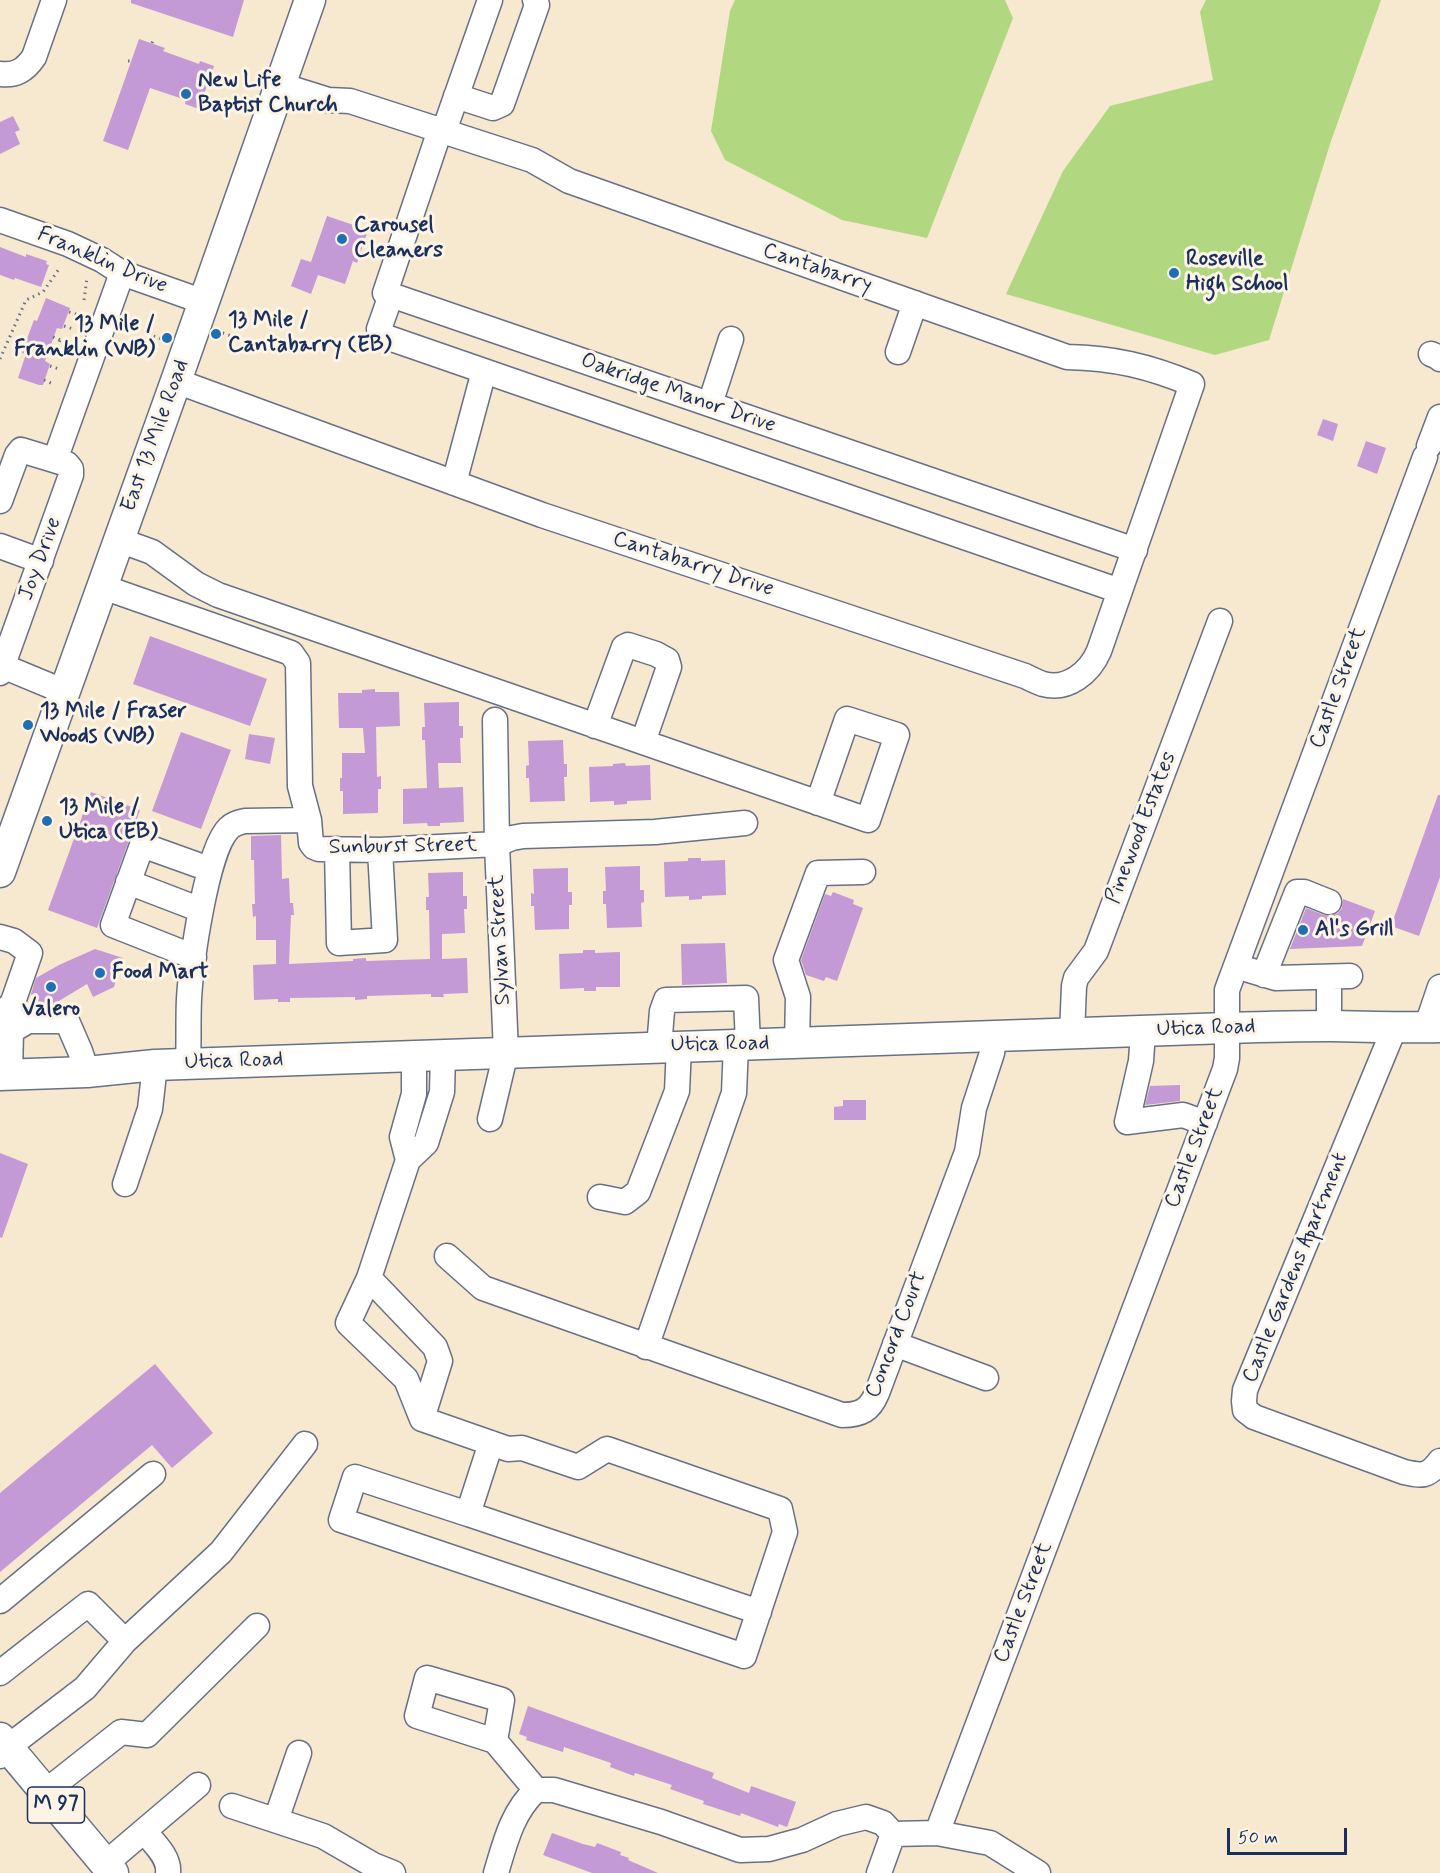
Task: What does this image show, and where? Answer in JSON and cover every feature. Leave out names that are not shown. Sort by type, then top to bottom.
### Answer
[{"type":"main road","name":"East 13 Mile Road","points":[[2,862],[103,587],[310,0]]},
{"type":"main road","name":"Utica Road","points":[[5,1075],[87,1072],[155,1065],[742,1044],[797,1044],[1226,1028],[1329,1026],[1394,1029],[1433,1027]]},
{"type":"main road","name":"M 97","points":[[3,1747],[45,1792],[109,1868]]},
{"type":"street","points":[[0,74],[12,75],[28,65],[34,57],[54,0]]},
{"type":"street","points":[[490,0],[385,293],[390,295],[379,329],[383,336],[1120,591]]},
{"type":"street","points":[[456,96],[493,108],[502,104],[537,5],[535,0]]},
{"type":"street","name":"Cantabarry","points":[[280,85],[328,100],[350,101],[532,160],[569,181],[1067,357],[1126,362],[1159,371],[1192,384],[1135,549]]},
{"type":"street","name":"Franklin Drive","points":[[0,220],[68,244],[102,260],[122,273],[204,302]]},
{"type":"street","points":[[0,501],[16,455],[21,450],[55,460],[122,273]]},
{"type":"street","name":"Oakridge Manor Drive","points":[[390,295],[1135,549]]},
{"type":"street","points":[[898,352],[915,303]]},
{"type":"street","points":[[710,404],[731,339]]},
{"type":"street","points":[[454,483],[484,371]]},
{"type":"street","name":"Cantabarry Drive","points":[[176,381],[542,515],[1044,684],[1066,684],[1084,674],[1094,663],[1135,549]]},
{"type":"street","name":"Castle Street","points":[[937,1833],[1225,1069],[1227,990],[1440,417]]},
{"type":"street","name":"Joy Drive","points":[[1,668],[71,475],[71,469],[67,464],[55,460]]},
{"type":"street","points":[[119,540],[152,552],[196,584],[218,595],[595,726],[643,742],[818,803],[868,820],[897,735],[847,719],[818,803]]},
{"type":"street","points":[[0,546],[41,561]]},
{"type":"street","name":"Sunburst Street","points":[[103,587],[291,653],[298,663],[300,786],[309,820],[311,843],[314,848],[380,850],[497,844],[523,836],[655,832],[745,823]]},
{"type":"street","name":"Pinewood Estates","points":[[1072,1034],[1072,1003],[1076,978],[1096,951],[1220,621]]},
{"type":"street","points":[[595,726],[624,647],[628,645],[656,654],[667,660],[669,667],[643,742]]},
{"type":"street","points":[[1,668],[65,692]]},
{"type":"street","name":"Sylvan Street","points":[[490,1119],[506,1052],[497,844],[495,720]]},
{"type":"street","points":[[189,1064],[189,998],[194,957],[209,868],[217,846],[228,828],[236,823],[309,820]]},
{"type":"street","points":[[194,957],[114,925],[142,845],[209,868]]},
{"type":"street","points":[[337,849],[339,943],[385,940],[380,850]]},
{"type":"street","points":[[797,1044],[798,998],[786,960],[818,873],[863,872]]},
{"type":"street","points":[[128,882],[201,910]]},
{"type":"street","points":[[1263,975],[1297,892],[1304,892],[1329,902]]},
{"type":"street","points":[[0,937],[14,941],[30,953],[4,1022],[5,1075]]},
{"type":"street","points":[[1236,966],[1276,978],[1339,976],[1329,1026]]},
{"type":"street","points":[[1433,1027],[1440,987]]},
{"type":"street","points":[[600,1197],[625,1202],[638,1192],[677,1091],[662,1011],[666,1000],[746,998],[734,1094],[646,1347]]},
{"type":"street","points":[[4,1022],[67,1022],[87,1072]]},
{"type":"street","name":"Castle Gardens Apartment","points":[[1394,1029],[1245,1390],[1244,1401],[1245,1410],[1254,1417],[1404,1473],[1421,1476],[1433,1471],[1440,1461]]},
{"type":"street","points":[[1143,1032],[1142,1061],[1127,1122],[1183,1115],[1205,1123]]},
{"type":"street","name":"Concord Court","points":[[447,1256],[483,1288],[842,1415],[865,1412],[872,1405],[967,1152],[974,1108],[992,1053],[994,1037]]},
{"type":"street","points":[[443,1055],[442,1092],[426,1143],[408,1160],[369,1278],[348,1323],[406,1379],[422,1419],[508,1449],[522,1448],[579,1467],[607,1449],[780,1509],[785,1532],[759,1612],[744,1656],[341,1520],[355,1477],[759,1612]]},
{"type":"street","points":[[408,1160],[402,1137],[414,1094],[414,1056]]},
{"type":"street","points":[[125,1184],[150,1109],[155,1065]]},
{"type":"street","points":[[369,1278],[435,1347],[440,1361],[422,1419]]},
{"type":"street","points":[[895,1344],[986,1378]]},
{"type":"street","points":[[468,1514],[491,1443]]},
{"type":"street","points":[[3,1747],[86,1688],[125,1641],[221,1552],[305,1444]]},
{"type":"street","points":[[0,1601],[153,1474]]},
{"type":"street","points":[[0,1673],[88,1604],[125,1641]]},
{"type":"street","points":[[45,1792],[121,1732],[147,1735],[257,1626]]},
{"type":"street","points":[[495,1741],[536,1790]]},
{"type":"street","points":[[276,1820],[299,1753]]},
{"type":"street","points":[[109,1868],[144,1830],[198,1785]]},
{"type":"street","points":[[496,1873],[507,1835],[523,1802],[536,1790],[555,1790],[661,1822],[740,1850],[769,1849],[791,1843],[837,1824],[866,1817],[883,1823],[893,1834],[937,1833],[990,1843],[1038,1873]]},
{"type":"street","points":[[232,1806],[323,1836],[373,1865],[393,1873]]},
{"type":"street","points":[[144,1830],[165,1857],[168,1873]]},
{"type":"street","points":[[879,1873],[893,1834]]},
{"type":"path","points":[[152,44],[154,38]]},
{"type":"path","points":[[0,359],[24,303],[43,292],[59,269]]},
{"type":"path","points":[[84,300],[87,278]]},
{"type":"path","points":[[69,312],[79,315]]},
{"type":"path","points":[[64,326],[73,329]]},
{"type":"path","points":[[216,330],[234,337]]},
{"type":"path","points":[[148,334],[167,341]]},
{"type":"path","points":[[53,337],[68,343]]},
{"type":"path","points":[[55,353],[60,340]]},
{"type":"path","points":[[49,350],[63,356]]},
{"type":"path","points":[[50,366],[59,369]]},
{"type":"path","points":[[44,380],[53,384]]},
{"type":"green space","points":[[735,0],[1005,0],[1013,18],[927,238],[842,220],[725,160],[711,131],[730,11]]},
{"type":"green space","points":[[1206,0],[1381,0],[1330,144],[1269,340],[1215,355],[1006,294],[1063,171],[1110,106],[1213,80],[1200,12]]},
{"type":"building","points":[[131,0],[244,0],[233,37],[131,3]]},
{"type":"building","name":"New Life Baptist Church","points":[[139,39],[165,48],[163,51],[199,64],[200,61],[214,66],[199,109],[185,104],[186,100],[150,88],[128,150],[103,141]]},
{"type":"building","points":[[13,116],[20,130],[15,132],[20,144],[0,154],[0,122]]},
{"type":"building","points":[[327,216],[368,230],[357,263],[353,261],[345,284],[318,275],[311,294],[291,286],[301,259],[311,262]]},
{"type":"building","points":[[0,247],[26,257],[26,254],[47,261],[46,264],[49,265],[41,287],[0,275]]},
{"type":"building","points":[[46,298],[70,308],[62,329],[57,328],[45,361],[50,364],[43,385],[39,385],[18,378],[26,354],[22,353],[34,320],[37,321]]},
{"type":"building","points":[[1323,419],[1338,424],[1333,441],[1317,435]]},
{"type":"building","points":[[1366,441],[1386,448],[1377,474],[1357,466]]},
{"type":"building","points":[[150,636],[267,679],[250,726],[133,684]]},
{"type":"building","points":[[375,689],[375,692],[399,692],[400,726],[376,727],[377,777],[381,776],[381,789],[378,789],[378,813],[343,814],[343,791],[340,791],[342,753],[365,753],[363,728],[339,728],[338,693],[362,693],[362,690]]},
{"type":"building","points":[[459,702],[459,726],[463,726],[463,738],[460,738],[461,763],[438,763],[439,788],[463,787],[464,822],[440,823],[440,826],[428,826],[427,823],[403,824],[403,789],[427,788],[425,740],[422,740],[422,727],[425,727],[424,703]]},
{"type":"building","points":[[181,732],[231,750],[201,829],[152,811]]},
{"type":"building","points":[[249,734],[275,738],[270,764],[245,759]]},
{"type":"building","points":[[563,740],[564,764],[567,764],[567,777],[564,777],[565,801],[530,802],[529,778],[526,778],[526,766],[529,765],[528,741]]},
{"type":"building","points":[[625,763],[626,766],[650,765],[651,800],[627,801],[627,804],[614,805],[614,801],[590,802],[589,767]]},
{"type":"building","points":[[91,792],[140,810],[97,928],[48,910]]},
{"type":"building","points":[[1438,795],[1440,795],[1440,877],[1419,936],[1391,926]]},
{"type":"building","points":[[281,835],[282,879],[289,878],[290,903],[293,903],[294,915],[291,915],[289,964],[353,961],[353,959],[366,958],[366,961],[430,959],[429,910],[426,910],[426,897],[429,897],[428,873],[463,872],[463,896],[467,896],[467,909],[464,909],[465,933],[442,934],[442,959],[467,958],[468,993],[443,994],[444,997],[431,997],[431,994],[367,996],[367,999],[355,1000],[355,997],[290,998],[290,1002],[278,1002],[278,999],[254,1000],[253,965],[276,964],[276,940],[256,940],[256,916],[253,917],[252,904],[255,904],[251,836]]},
{"type":"building","points":[[688,858],[701,858],[701,861],[725,860],[726,895],[702,896],[702,899],[689,900],[689,896],[665,897],[664,862],[688,861]]},
{"type":"building","points":[[640,866],[640,890],[644,890],[644,902],[641,903],[642,927],[607,928],[606,904],[603,904],[603,891],[606,891],[605,867]]},
{"type":"building","points":[[568,868],[568,892],[572,892],[572,905],[569,905],[569,929],[535,930],[534,906],[531,906],[531,893],[534,894],[533,869]]},
{"type":"building","points":[[833,892],[854,900],[853,904],[863,908],[837,981],[826,977],[824,981],[806,975],[801,960],[825,894],[831,896]]},
{"type":"building","points":[[1343,899],[1375,911],[1362,946],[1290,949],[1306,908],[1332,916],[1342,908]]},
{"type":"building","points":[[725,943],[727,983],[682,985],[681,944]]},
{"type":"building","points":[[95,949],[123,958],[114,987],[93,997],[87,984],[49,1007],[39,1007],[31,994],[36,978]]},
{"type":"building","points":[[583,950],[595,950],[595,953],[620,952],[620,987],[596,987],[596,991],[584,991],[584,988],[560,989],[559,954],[583,953]]},
{"type":"building","points":[[1180,1085],[1180,1101],[1145,1105],[1150,1086]]},
{"type":"building","points":[[843,1100],[866,1100],[866,1120],[834,1120],[834,1107],[843,1106]]},
{"type":"building","points":[[0,1153],[28,1164],[2,1238],[0,1237]]},
{"type":"building","points":[[155,1364],[213,1433],[172,1468],[152,1445],[0,1572],[0,1493]]},
{"type":"building","points":[[528,1706],[714,1773],[712,1778],[749,1793],[751,1786],[796,1802],[787,1827],[779,1824],[778,1827],[741,1813],[740,1816],[703,1804],[704,1801],[670,1789],[672,1785],[635,1773],[634,1776],[610,1767],[611,1763],[564,1747],[563,1752],[526,1740],[527,1737],[519,1734]]},
{"type":"building","points":[[552,1833],[583,1844],[595,1847],[597,1843],[621,1852],[620,1855],[629,1858],[628,1860],[658,1873],[592,1873],[543,1855]]},
{"type":"place","name":"New Life Baptist Church","points":[[186,94]]},
{"type":"place","name":"Carousel Cleaners","points":[[342,239]]},
{"type":"place","name":"Roseville High School","points":[[1174,273]]},
{"type":"place","name":"13 Mile / Cantabarry (EB)","points":[[216,334]]},
{"type":"place","name":"13 Mile / Franklin (WB)","points":[[167,338]]},
{"type":"place","name":"13 Mile / Fraser Woods (WB)","points":[[28,725]]},
{"type":"place","name":"13 Mile / Utica (EB)","points":[[47,821]]},
{"type":"place","name":"Al's Grill","points":[[1303,930]]},
{"type":"place","name":"Food Mart","points":[[100,973]]},
{"type":"place","name":"Valero","points":[[51,987]]}]
